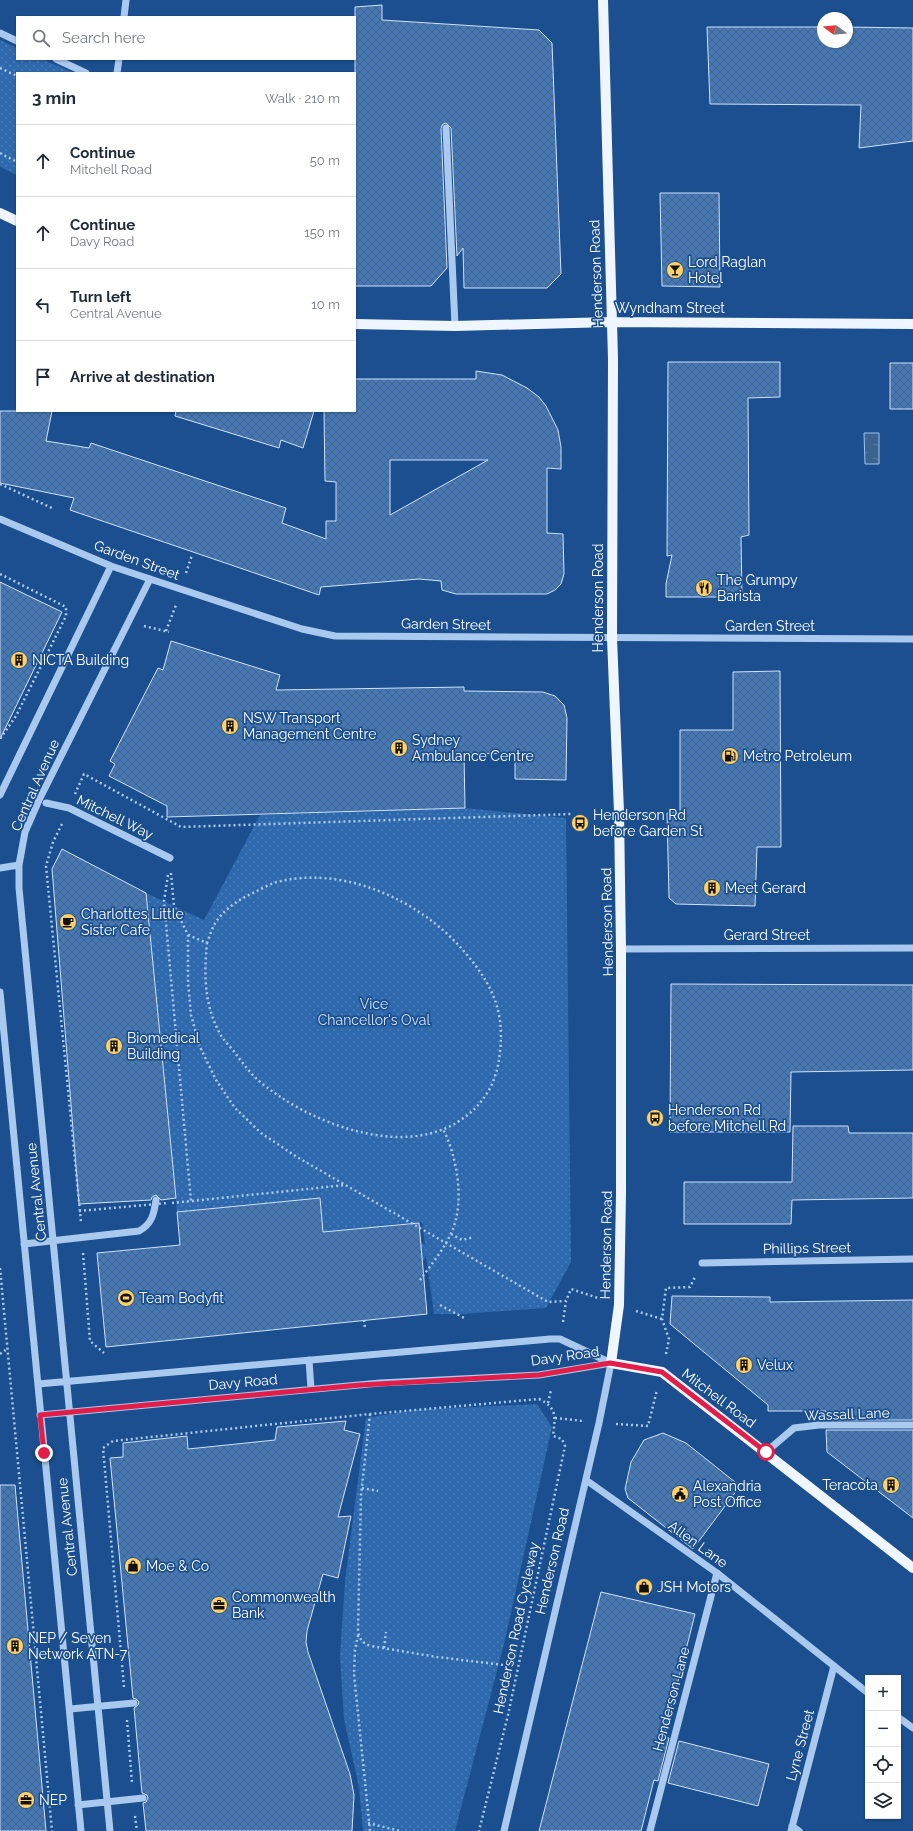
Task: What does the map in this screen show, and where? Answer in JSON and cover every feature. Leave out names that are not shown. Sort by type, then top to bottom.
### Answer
[{"type":"main road","name":"Henderson Road","points":[[603,0],[606,156],[612,322],[612,638],[619,812],[622,948],[619,1305],[610,1363]]},
{"type":"main road","points":[[0,213],[16,221]]},
{"type":"main road","name":"Wyndham Street","points":[[356,324],[455,326],[612,322],[913,324]]},
{"type":"main road","name":"Mitchell Road","points":[[610,1363],[662,1372],[913,1568]]},
{"type":"street","points":[[124,16],[126,0]]},
{"type":"street","points":[[0,33],[16,41]]},
{"type":"street","points":[[58,60],[84,72]]},
{"type":"street","points":[[117,72],[119,60]]},
{"type":"street","points":[[446,128],[455,326]]},
{"type":"street","name":"Garden Street","points":[[0,519],[111,566],[302,629],[327,635],[913,639]]},
{"type":"street","name":"Central Avenue","points":[[0,795],[3,782],[111,566]]},
{"type":"street","name":"Central Avenue","points":[[110,1831],[19,888],[19,865],[25,832],[39,800],[150,579]]},
{"type":"street","name":"Mitchell Way","points":[[46,803],[69,808],[170,858]]},
{"type":"street","points":[[0,868],[19,865]]},
{"type":"street","name":"Gerard Street","points":[[622,948],[913,948]]},
{"type":"street","name":"Central Avenue","points":[[0,992],[81,1831]]},
{"type":"street","points":[[24,1244],[139,1231],[145,1228],[154,1216],[156,1200]]},
{"type":"street","name":"Phillips Street","points":[[702,1262],[913,1259]]},
{"type":"street","name":"Davy Road","points":[[38,1384],[550,1339],[560,1339],[610,1363]]},
{"type":"street","points":[[309,1360],[311,1389]]},
{"type":"street","name":"Davy Road","points":[[40,1415],[388,1382],[539,1375],[610,1363]]},
{"type":"street","name":"Henderson Road","points":[[504,1831],[586,1480],[610,1363]]},
{"type":"street","name":"Wassall Lane","points":[[766,1452],[794,1428],[819,1426],[913,1425]]},
{"type":"street","name":"Allen Lane","points":[[586,1480],[717,1573],[865,1691]]},
{"type":"street","name":"Henderson Lane","points":[[650,1831],[717,1573]]},
{"type":"street","name":"Lyne Street","points":[[792,1828],[834,1666]]},
{"type":"street","points":[[70,1710],[134,1703]]},
{"type":"street","points":[[901,1718],[913,1728]]},
{"type":"street","points":[[78,1805],[143,1798]]},
{"type":"street","points":[[792,1828],[799,1831]]},
{"type":"path","points":[[0,68],[16,76]]},
{"type":"path","points":[[0,153],[16,161]]},
{"type":"path","points":[[0,484],[54,509]]},
{"type":"path","points":[[0,574],[66,606],[66,616],[16,716],[0,739]]},
{"type":"path","points":[[104,1353],[90,1341],[82,1237],[46,866],[53,842],[84,774],[182,827],[572,814]]},
{"type":"path","points":[[170,858],[174,906],[188,936],[188,982],[191,1015],[200,1047],[216,1080],[235,1108],[261,1133],[297,1157],[548,1302],[566,1301],[571,1289]]},
{"type":"path","points":[[170,858],[164,901],[191,1201]]},
{"type":"path","points":[[298,879],[324,879],[356,884],[386,893],[421,913],[450,936],[472,961],[488,984],[498,1007],[502,1032],[498,1070],[489,1091],[473,1111],[443,1129],[414,1136],[390,1137],[352,1131],[316,1117],[285,1101],[256,1079],[220,1034],[211,1013],[206,992],[204,969],[207,942],[216,920],[232,904],[276,883],[298,879]]},
{"type":"path","points":[[188,936],[207,942]]},
{"type":"path","points":[[420,1280],[451,1234],[457,1207],[457,1181],[451,1145],[443,1129]]},
{"type":"path","points":[[79,1211],[346,1185]]},
{"type":"path","points":[[451,1234],[462,1240],[474,1237]]},
{"type":"path","points":[[669,1339],[662,1319],[666,1288],[690,1287],[702,1262]]},
{"type":"path","points":[[0,1268],[52,1831]]},
{"type":"path","points":[[440,1305],[466,1319]]},
{"type":"path","points":[[364,1320],[365,1328]]},
{"type":"path","points":[[0,1354],[8,1349]]},
{"type":"path","name":"Henderson Road Cycleway","points":[[370,1414],[533,1398],[540,1399],[548,1403],[553,1410],[555,1418],[553,1436],[562,1439],[565,1446],[508,1715],[479,1831]]},
{"type":"path","points":[[137,1831],[103,1448],[113,1441],[370,1414],[362,1488],[358,1635],[355,1650],[354,1674],[370,1831]]},
{"type":"path","points":[[362,1488],[378,1491]]},
{"type":"path","points":[[384,1648],[386,1632]]},
{"type":"path","points":[[358,1635],[363,1642],[384,1648],[504,1665]]},
{"type":"path","points":[[368,1823],[400,1831]]},
{"type":"green space","points":[[0,40],[16,48],[16,60],[44,60],[72,72],[16,72],[16,175],[0,167]]},
{"type":"green space","name":"Vice Chancellor's Oval","points":[[465,808],[566,818],[571,1262],[546,1308],[462,1314],[434,1314],[426,1256],[420,1266],[398,1266],[366,1228],[323,1232],[320,1198],[177,1212],[146,893],[204,920],[260,815]],"holes":[[[422,1222],[425,1245],[398,1225]]]},
{"type":"green space","points":[[537,1404],[552,1427],[504,1644],[455,1831],[363,1831],[359,1787],[344,1719],[340,1656],[345,1581],[366,1418],[414,1410]]},
{"type":"water","points":[[864,433],[879,433],[879,464],[865,464]]},
{"type":"building","points":[[382,5],[382,20],[539,30],[552,43],[561,274],[547,288],[464,288],[463,248],[457,256],[451,128],[446,123],[443,124],[441,128],[447,268],[431,286],[356,286],[355,7]]},
{"type":"building","points":[[707,27],[817,27],[817,48],[853,48],[853,27],[913,28],[913,141],[859,148],[861,105],[710,104]]},
{"type":"building","points":[[660,193],[719,193],[720,287],[662,286]]},
{"type":"building","points":[[668,362],[780,362],[780,397],[748,398],[749,535],[741,537],[742,597],[666,597],[666,584],[672,555],[667,556]]},
{"type":"building","points":[[890,363],[913,363],[913,409],[890,409]]},
{"type":"building","points":[[476,371],[502,375],[527,388],[539,397],[546,406],[558,430],[561,447],[561,469],[547,468],[547,533],[563,534],[564,574],[561,584],[555,590],[547,594],[456,594],[442,590],[441,581],[419,579],[321,587],[319,595],[70,510],[74,498],[0,483],[0,411],[52,412],[46,441],[89,448],[91,443],[286,508],[282,523],[326,539],[326,521],[336,521],[336,482],[325,481],[324,412],[356,412],[356,379],[476,379]],"holes":[[[390,460],[488,460],[390,515]]]},
{"type":"building","points":[[176,412],[314,412],[303,448],[281,440],[279,448],[175,416]]},
{"type":"building","name":"NICTA Building","points":[[0,582],[62,612],[0,739]]},
{"type":"building","points":[[171,641],[280,675],[276,690],[464,687],[464,691],[543,692],[555,696],[564,705],[567,718],[566,780],[515,779],[515,754],[464,753],[465,808],[167,817],[167,806],[109,776],[115,764],[110,761],[158,668],[163,670]]},
{"type":"building","points":[[780,671],[781,847],[757,847],[755,906],[676,904],[669,898],[667,813],[680,813],[680,730],[733,730],[733,672]]},
{"type":"building","name":"Biomedical Building","points":[[62,849],[146,893],[176,1198],[161,1200],[156,1195],[152,1197],[151,1200],[79,1204],[52,869]]},
{"type":"building","points":[[671,984],[913,985],[913,1070],[791,1072],[790,1132],[670,1132]]},
{"type":"building","points":[[793,1126],[848,1126],[849,1133],[913,1133],[913,1198],[792,1200],[791,1224],[684,1224],[684,1182],[792,1182]]},
{"type":"building","points":[[320,1198],[323,1232],[419,1223],[427,1314],[106,1347],[97,1253],[180,1245],[177,1212]]},
{"type":"building","points":[[672,1296],[770,1297],[770,1302],[913,1300],[913,1420],[826,1420],[826,1411],[768,1411],[768,1405],[670,1324]]},
{"type":"building","name":"Commonwealth Bank","points":[[346,1421],[344,1430],[360,1434],[338,1517],[351,1516],[338,1578],[323,1574],[307,1631],[306,1642],[308,1652],[350,1774],[354,1795],[352,1831],[146,1831],[143,1803],[146,1802],[148,1798],[147,1795],[142,1793],[134,1708],[139,1702],[133,1698],[110,1458],[123,1457],[123,1443],[187,1436],[188,1449],[275,1440],[277,1427]]},
{"type":"building","name":"Teracota","points":[[826,1430],[913,1430],[913,1518],[827,1452]]},
{"type":"building","name":"Alexandria Post Office","points":[[663,1433],[686,1443],[740,1486],[693,1549],[628,1498],[625,1489],[631,1462],[644,1440]]},
{"type":"building","name":"NEP / Seven Network ATN-7","points":[[0,1485],[15,1485],[46,1831],[0,1831]]},
{"type":"building","points":[[601,1592],[695,1614],[664,1737],[669,1738],[658,1781],[654,1780],[641,1831],[539,1831]]},
{"type":"building","points":[[679,1741],[769,1764],[758,1806],[668,1783]]},
{"type":"place","name":"Lord Raglan Hotel","points":[[675,270]]},
{"type":"place","name":"The Grumpy Barista","points":[[704,588]]},
{"type":"place","name":"NICTA Building","points":[[19,660]]},
{"type":"place","name":"NSW Transport Management Centre","points":[[230,726]]},
{"type":"place","name":"Sydney Ambulance Centre","points":[[399,748]]},
{"type":"place","name":"Metro Petroleum","points":[[730,756]]},
{"type":"place","name":"Henderson Rd before Garden St","points":[[580,823]]},
{"type":"place","name":"Meet Gerard","points":[[712,888]]},
{"type":"place","name":"Charlottes Little Sister Cafe","points":[[68,922]]},
{"type":"place","name":"Biomedical Building","points":[[114,1046]]},
{"type":"place","name":"Henderson Rd before Mitchell Rd","points":[[655,1118]]},
{"type":"place","name":"Team Bodyfit","points":[[126,1298]]},
{"type":"place","name":"Velux","points":[[744,1365]]},
{"type":"place","name":"Teracota","points":[[891,1485]]},
{"type":"place","name":"Alexandria Post Office","points":[[680,1494]]},
{"type":"place","name":"Moe & Co","points":[[133,1566]]},
{"type":"place","name":"JSH Motors","points":[[644,1587]]},
{"type":"place","name":"Commonwealth Bank","points":[[219,1605]]},
{"type":"place","name":"NEP / Seven Network ATN-7","points":[[15,1646]]},
{"type":"place","name":"NEP","points":[[26,1800]]},
{"type":"route","points":[[44,1453],[40,1415],[380,1383],[539,1375],[610,1363],[662,1372],[766,1452]]}]
